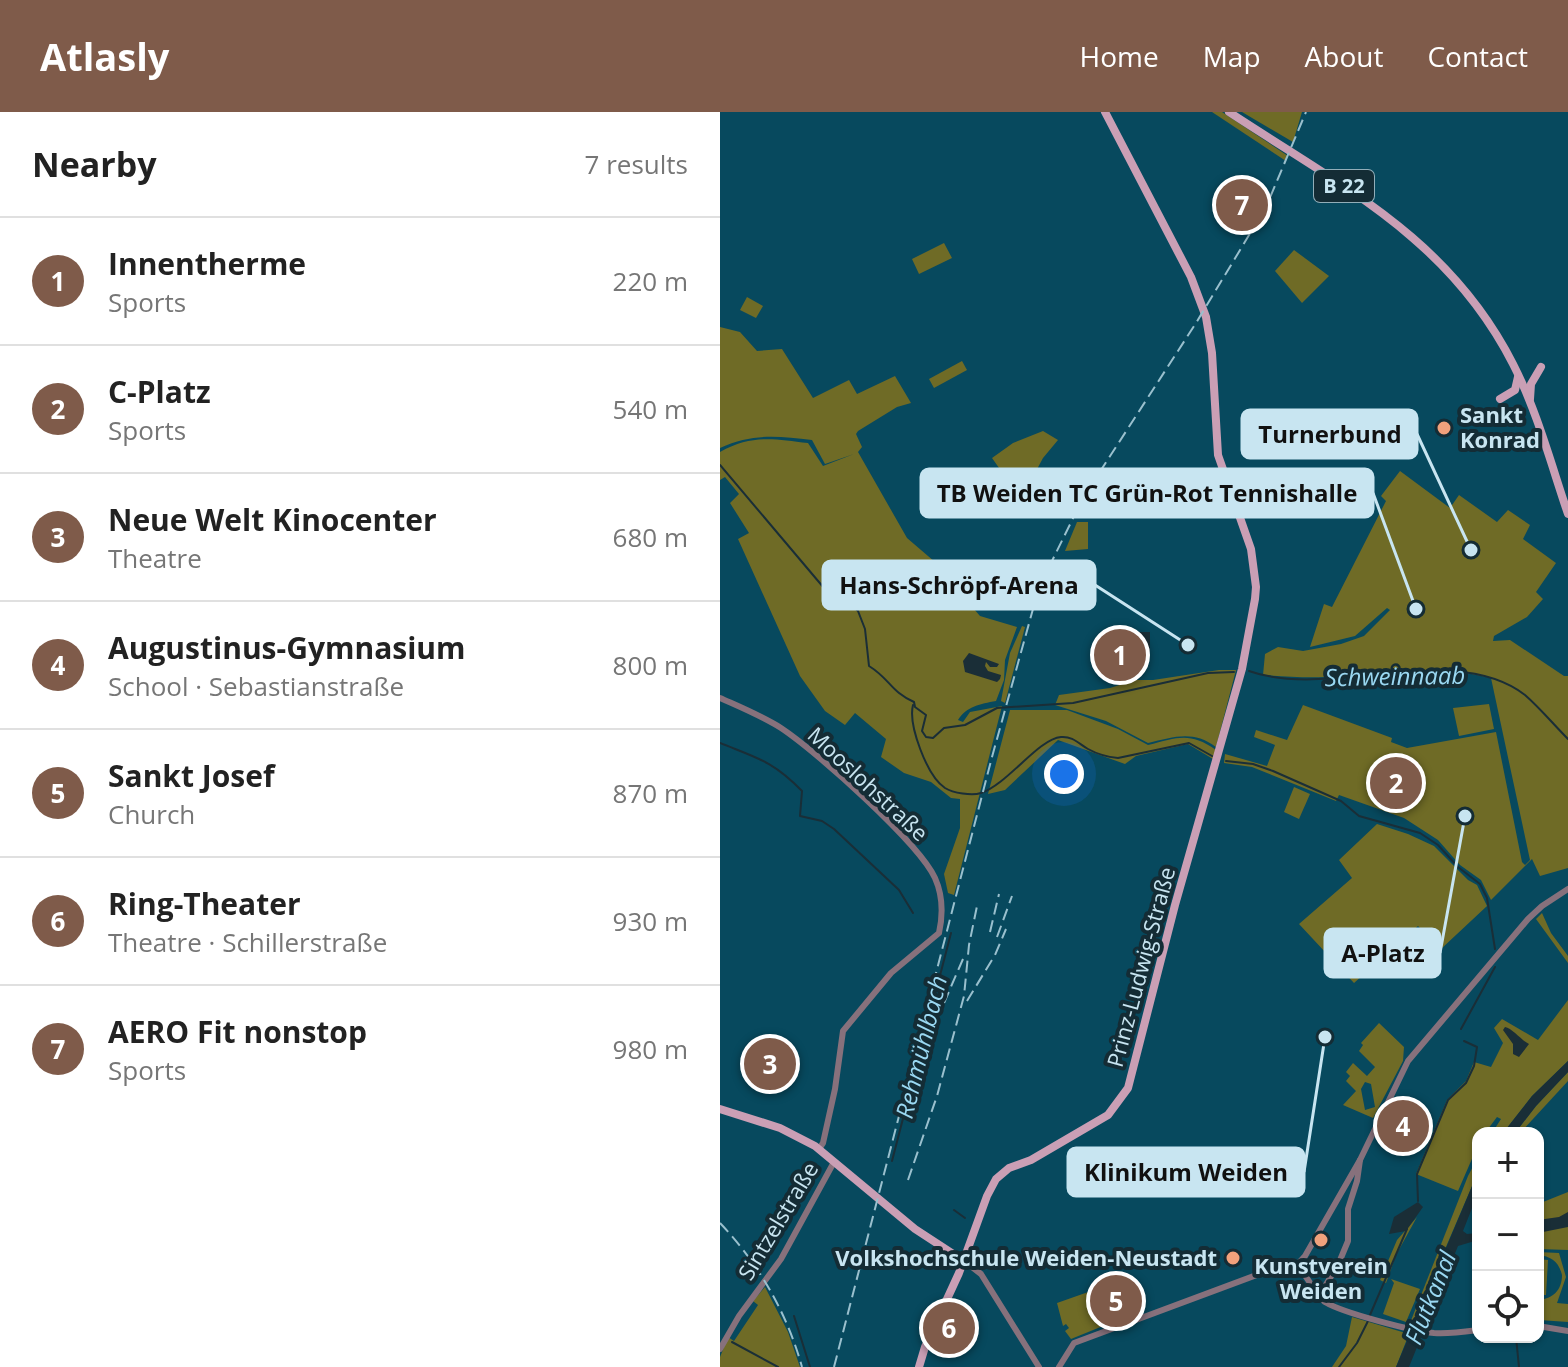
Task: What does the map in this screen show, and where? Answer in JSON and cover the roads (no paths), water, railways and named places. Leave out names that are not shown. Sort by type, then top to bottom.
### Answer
[{"type":"main road","name":"Prinz-Ludwig-Straße","points":[[964,1261],[996,1179],[1009,1168],[1031,1160],[1108,1115],[1128,1088],[1242,669],[1256,587],[1251,549],[1218,455],[1212,353],[1206,317],[1191,277],[1105,112]]},
{"type":"main road","name":"B 22","points":[[1229,112],[1363,198],[1423,245],[1475,303],[1512,362],[1568,514]]},
{"type":"main road","points":[[1512,362],[1523,372],[1541,367],[1531,384],[1530,404]]},
{"type":"main road","points":[[1517,374],[1515,390],[1500,399],[1520,397],[1530,404]]},
{"type":"main road","points":[[720,1109],[780,1128],[819,1149],[915,1229],[964,1261],[919,1367]]},
{"type":"street","name":"Mooslohstraße","points":[[720,698],[788,734],[853,790],[920,856],[936,880],[940,895],[939,933],[891,973],[843,1031],[835,1089],[819,1149]]},
{"type":"street","points":[[1296,1266],[1305,1256],[1360,1160],[1415,1049],[1528,919],[1568,889]]},
{"type":"street","points":[[1319,1296],[1348,1241],[1348,1209],[1360,1160]]},
{"type":"street","name":"Sintzelstraße","points":[[720,1349],[781,1259],[834,1162]]},
{"type":"street","points":[[964,1261],[981,1274],[1039,1367]]},
{"type":"street","points":[[1059,1367],[1074,1343],[1282,1265],[1296,1266],[1328,1303],[1425,1332],[1472,1330]]},
{"type":"street","points":[[1544,1327],[1568,1331]]},
{"type":"water","points":[[1137,632],[1150,632],[1150,652],[1138,652]]},
{"type":"water","points":[[1126,645],[1130,656],[1123,662],[1124,666],[1129,666],[1123,676],[1120,672],[1126,668],[1117,669],[1121,662],[1114,661],[1110,651],[1116,646]]},
{"type":"water","points":[[969,653],[999,664],[990,667],[986,662],[985,666],[988,671],[1001,675],[1000,679],[997,682],[965,672],[963,661]]},
{"type":"water","points":[[1505,1027],[1529,1044],[1519,1057],[1513,1054],[1513,1044],[1503,1030]]},
{"type":"water","points":[[1568,1061],[1568,1072],[1520,1127],[1508,1127],[1532,1096]]},
{"type":"water","name":"Flutkanal","points":[[1472,1186],[1472,1208],[1463,1231],[1472,1234],[1472,1242],[1458,1246],[1409,1367],[1396,1367]]},
{"type":"water","points":[[1418,1202],[1423,1207],[1406,1231],[1389,1234],[1394,1217]]},
{"type":"water","points":[[1568,1212],[1568,1227],[1544,1232],[1544,1219]]},
{"type":"waterway","name":"Schweinnaab","points":[[720,465],[824,588],[858,611],[865,629],[869,666],[926,715],[922,731],[926,737],[933,738],[944,728],[965,725],[997,708],[1073,703],[1208,673],[1234,672]]},
{"type":"waterway","name":"Schweinnaab","points":[[1249,671],[1281,678],[1316,679],[1427,671],[1463,672],[1496,679],[1525,695],[1568,739]]},
{"type":"waterway","points":[[913,705],[916,737],[932,773],[945,788],[963,794],[977,794],[991,788],[1043,745],[1061,737],[1114,758],[1189,743],[1212,756]]},
{"type":"waterway","name":"Rehmühlbach","points":[[720,743],[764,761],[792,781],[802,791],[800,816],[822,821],[834,829],[899,890],[913,913]]},
{"type":"waterway","points":[[1226,761],[1253,764],[1273,771],[1341,801],[1359,816],[1420,833],[1438,845],[1458,867],[1480,884],[1487,898],[1495,949]]},
{"type":"waterway","name":"Rehmühlbach","points":[[892,1161],[951,933]]},
{"type":"waterway","points":[[1461,1029],[1495,967]]},
{"type":"waterway","points":[[1418,1201],[1417,1174],[1448,1100],[1466,1083],[1474,1066],[1477,1047],[1464,1041]]},
{"type":"waterway","name":"Rehmühlbach","points":[[954,1210],[965,1218]]},
{"type":"waterway","points":[[1370,1315],[1407,1229]]},
{"type":"waterway","points":[[794,1316],[810,1367]]},
{"type":"waterway","points":[[1339,1367],[1357,1343],[1368,1321]]},
{"type":"waterway","points":[[732,1342],[778,1367]]},
{"type":"waterway","points":[[1517,1343],[1519,1367]]},
{"type":"railway","points":[[834,1367],[1033,609],[1083,498],[1196,323],[1266,207],[1306,112]]},
{"type":"railway","points":[[990,932],[999,894]]},
{"type":"railway","points":[[997,937],[1012,896]]},
{"type":"railway","points":[[908,1180],[937,1096],[964,996],[977,906]]},
{"type":"railway","points":[[967,1001],[995,955],[1006,929]]},
{"type":"railway","points":[[944,1003],[963,959]]},
{"type":"railway","points":[[720,1223],[747,1255],[770,1290],[788,1327],[802,1367]]},
{"type":"place","name":"AERO Fit nonstop","points":[[1242,205]]},
{"type":"place","name":"Sankt Konrad","points":[[1444,428]]},
{"type":"place","name":"Turnerbund","points":[[1471,550]]},
{"type":"place","name":"TB Weiden TC Grün-Rot Tennishalle","points":[[1416,609]]},
{"type":"place","name":"Hans-Schröpf-Arena","points":[[1188,645]]},
{"type":"place","name":"Innentherme","points":[[1120,655]]},
{"type":"place","name":"C-Platz","points":[[1396,783]]},
{"type":"place","name":"A-Platz","points":[[1465,816]]},
{"type":"place","name":"Klinikum Weiden","points":[[1325,1037]]},
{"type":"place","name":"Neue Welt Kinocenter","points":[[770,1064]]},
{"type":"place","name":"Augustinus-Gymnasium","points":[[1403,1126]]},
{"type":"place","name":"Kunstverein Weiden","points":[[1321,1240]]},
{"type":"place","name":"Volkshochschule Weiden-Neustadt","points":[[1233,1258]]},
{"type":"place","name":"Sankt Josef","points":[[1116,1301]]},
{"type":"place","name":"Ring-Theater","points":[[949,1328]]}]
